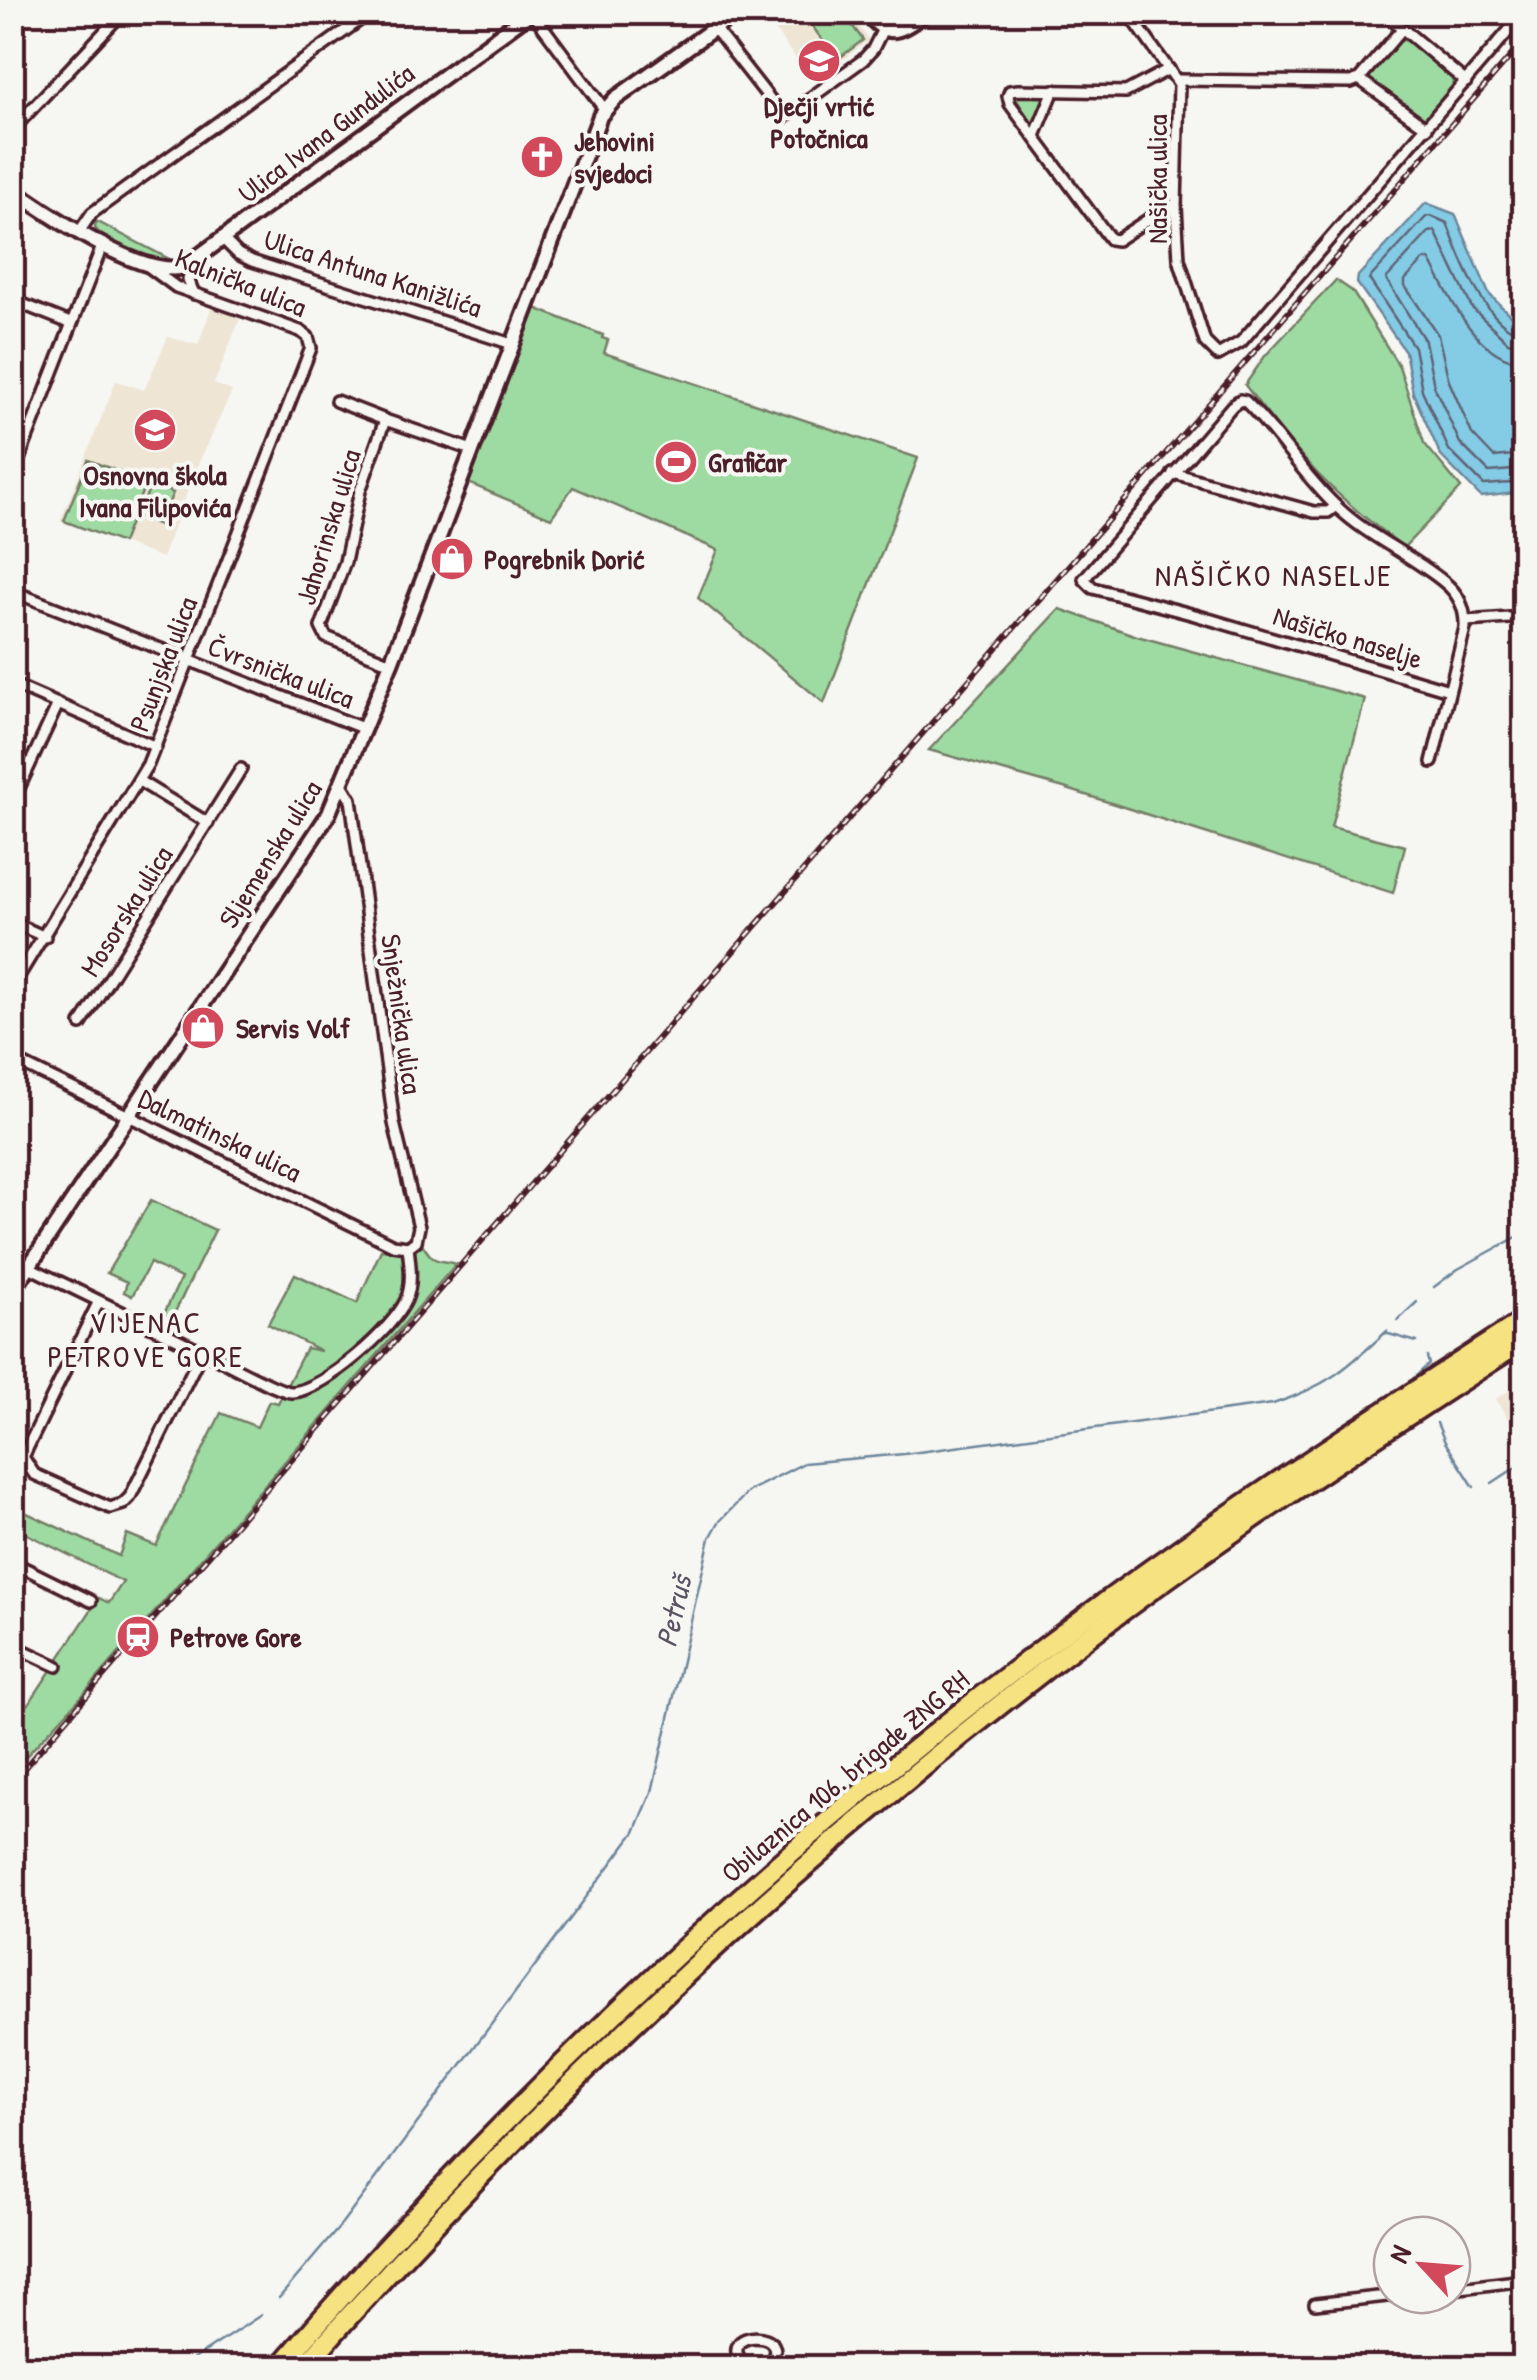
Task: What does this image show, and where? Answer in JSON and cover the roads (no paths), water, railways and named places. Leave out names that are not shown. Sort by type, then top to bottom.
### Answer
[{"type":"highway","name":"Obilaznica 106. brigade ZNG RH","points":[[279,2368],[436,2194],[585,2043],[808,1840],[1088,1614],[1224,1518],[1524,1320]]},
{"type":"highway","name":"Obilaznica 106. brigade ZNG RH","points":[[306,2366],[455,2200],[634,2020],[882,1801],[1151,1590],[1524,1340]]},
{"type":"street","points":[[12,130],[123,12]]},
{"type":"street","points":[[79,232],[92,213],[371,12]]},
{"type":"street","points":[[531,12],[605,110],[737,12]]},
{"type":"street","name":"Ulica Ivana Gundulića","points":[[194,261],[531,12]]},
{"type":"street","points":[[867,12],[883,29],[902,29],[926,12]]},
{"type":"street","name":"Našička ulica","points":[[1128,12],[1178,80],[1176,207],[1182,272],[1205,342],[1215,354],[1225,354],[1241,342],[1427,128]]},
{"type":"street","points":[[1383,12],[1466,82]]},
{"type":"street","points":[[1178,80],[1359,79],[1427,128],[1524,13]]},
{"type":"street","points":[[714,28],[784,117],[863,60],[883,29]]},
{"type":"street","points":[[1359,79],[1402,29]]},
{"type":"street","points":[[1169,69],[1126,92],[1008,93],[1010,104],[1110,239],[1116,240],[1161,211],[1176,207]]},
{"type":"street","points":[[1035,136],[1054,90]]},
{"type":"street","name":"Sljemenska ulica","points":[[12,1292],[322,828],[391,663],[593,132],[605,110]]},
{"type":"street","name":"Kalnička ulica","points":[[14,190],[79,232],[143,262],[171,285],[308,337]]},
{"type":"street","name":"Ulica Antuna Kanižlića","points":[[224,240],[252,261],[512,344]]},
{"type":"street","points":[[12,477],[16,456],[103,244]]},
{"type":"street","points":[[143,262],[171,270],[194,261]]},
{"type":"street","points":[[194,261],[188,279],[194,294]]},
{"type":"street","points":[[12,300],[70,323]]},
{"type":"street","name":"Psunjska ulica","points":[[12,987],[156,747],[309,354],[308,337]]},
{"type":"street","name":"Našičko naselje","points":[[1432,762],[1466,622],[1461,602],[1452,589],[1336,506],[1242,400],[1232,406],[1173,472],[1084,579],[1086,584],[1449,690]]},
{"type":"street","name":"Jahorinska ulica","points":[[336,401],[472,450]]},
{"type":"street","name":"Jahorinska ulica","points":[[385,420],[321,627],[326,636],[391,663]]},
{"type":"street","points":[[1173,472],[1322,514],[1336,506]]},
{"type":"street","name":"Čvrsnička ulica","points":[[12,592],[365,728]]},
{"type":"street","points":[[1466,622],[1524,617]]},
{"type":"street","points":[[12,684],[156,747]]},
{"type":"street","points":[[13,799],[58,704]]},
{"type":"street","name":"Mosorska ulica","points":[[81,1024],[242,769]]},
{"type":"street","points":[[139,781],[208,823]]},
{"type":"street","name":"Snježnička ulica","points":[[342,784],[352,800],[394,1123],[418,1227],[416,1241],[408,1247]]},
{"type":"street","points":[[12,922],[45,936]]},
{"type":"street","name":"Dalmatinska ulica","points":[[12,1059],[393,1246],[408,1247]]},
{"type":"street","points":[[29,1268],[287,1392],[304,1388],[354,1358],[400,1309],[410,1283],[408,1247]]},
{"type":"street","points":[[99,1301],[22,1457],[28,1469],[50,1482],[104,1507],[123,1504],[130,1498],[202,1351]]},
{"type":"street","points":[[12,1562],[91,1601]]},
{"type":"street","points":[[12,1645],[58,1666]]},
{"type":"street","points":[[1472,2286],[1524,2280]]},
{"type":"street","points":[[1315,2304],[1372,2298]]},
{"type":"street","points":[[746,2368],[738,2353],[742,2342],[751,2335],[770,2342],[773,2353],[767,2366]]},
{"type":"water","points":[[1426,203],[1455,214],[1489,294],[1524,329],[1524,492],[1481,497],[1441,456],[1413,393],[1405,351],[1357,283],[1358,276]]},
{"type":"waterway","name":"Petruš","points":[[1434,1287],[1458,1269],[1524,1233]]},
{"type":"waterway","name":"Petruš","points":[[1397,1321],[1417,1302]]},
{"type":"waterway","name":"Petruš","points":[[279,2298],[342,2224],[635,1832],[652,1792],[710,1538],[719,1522],[749,1491],[804,1463],[904,1454],[1273,1404],[1335,1375],[1387,1331]]},
{"type":"waterway","points":[[1385,1333],[1417,1342]]},
{"type":"waterway","points":[[1415,1382],[1414,1378],[1429,1364],[1427,1357]]},
{"type":"waterway","points":[[1437,1423],[1474,1487]]},
{"type":"waterway","points":[[1492,1483],[1524,1462]]},
{"type":"waterway","name":"Petruš","points":[[180,2368],[261,2315]]},
{"type":"railway","points":[[12,1782],[1524,41]]},
{"type":"place","name":"Dječji vrtić Potočnica","points":[[819,61]]},
{"type":"place","name":"Jehovini svjedoci","points":[[542,157]]},
{"type":"place","name":"Osnovna škola Ivana Filipovića","points":[[155,430]]},
{"type":"place","name":"Grafičar","points":[[676,462]]},
{"type":"place","name":"Pogrebnik Dorić","points":[[452,559]]},
{"type":"place","name":"Servis Volf","points":[[203,1028]]},
{"type":"place","name":"Petrove Gore","points":[[138,1637]]},
{"type":"district","name":"NAŠIČKO NASELJE","points":[[1274,575]]},
{"type":"district","name":"VIJENAC PETROVE GORE","points":[[146,1339]]}]
